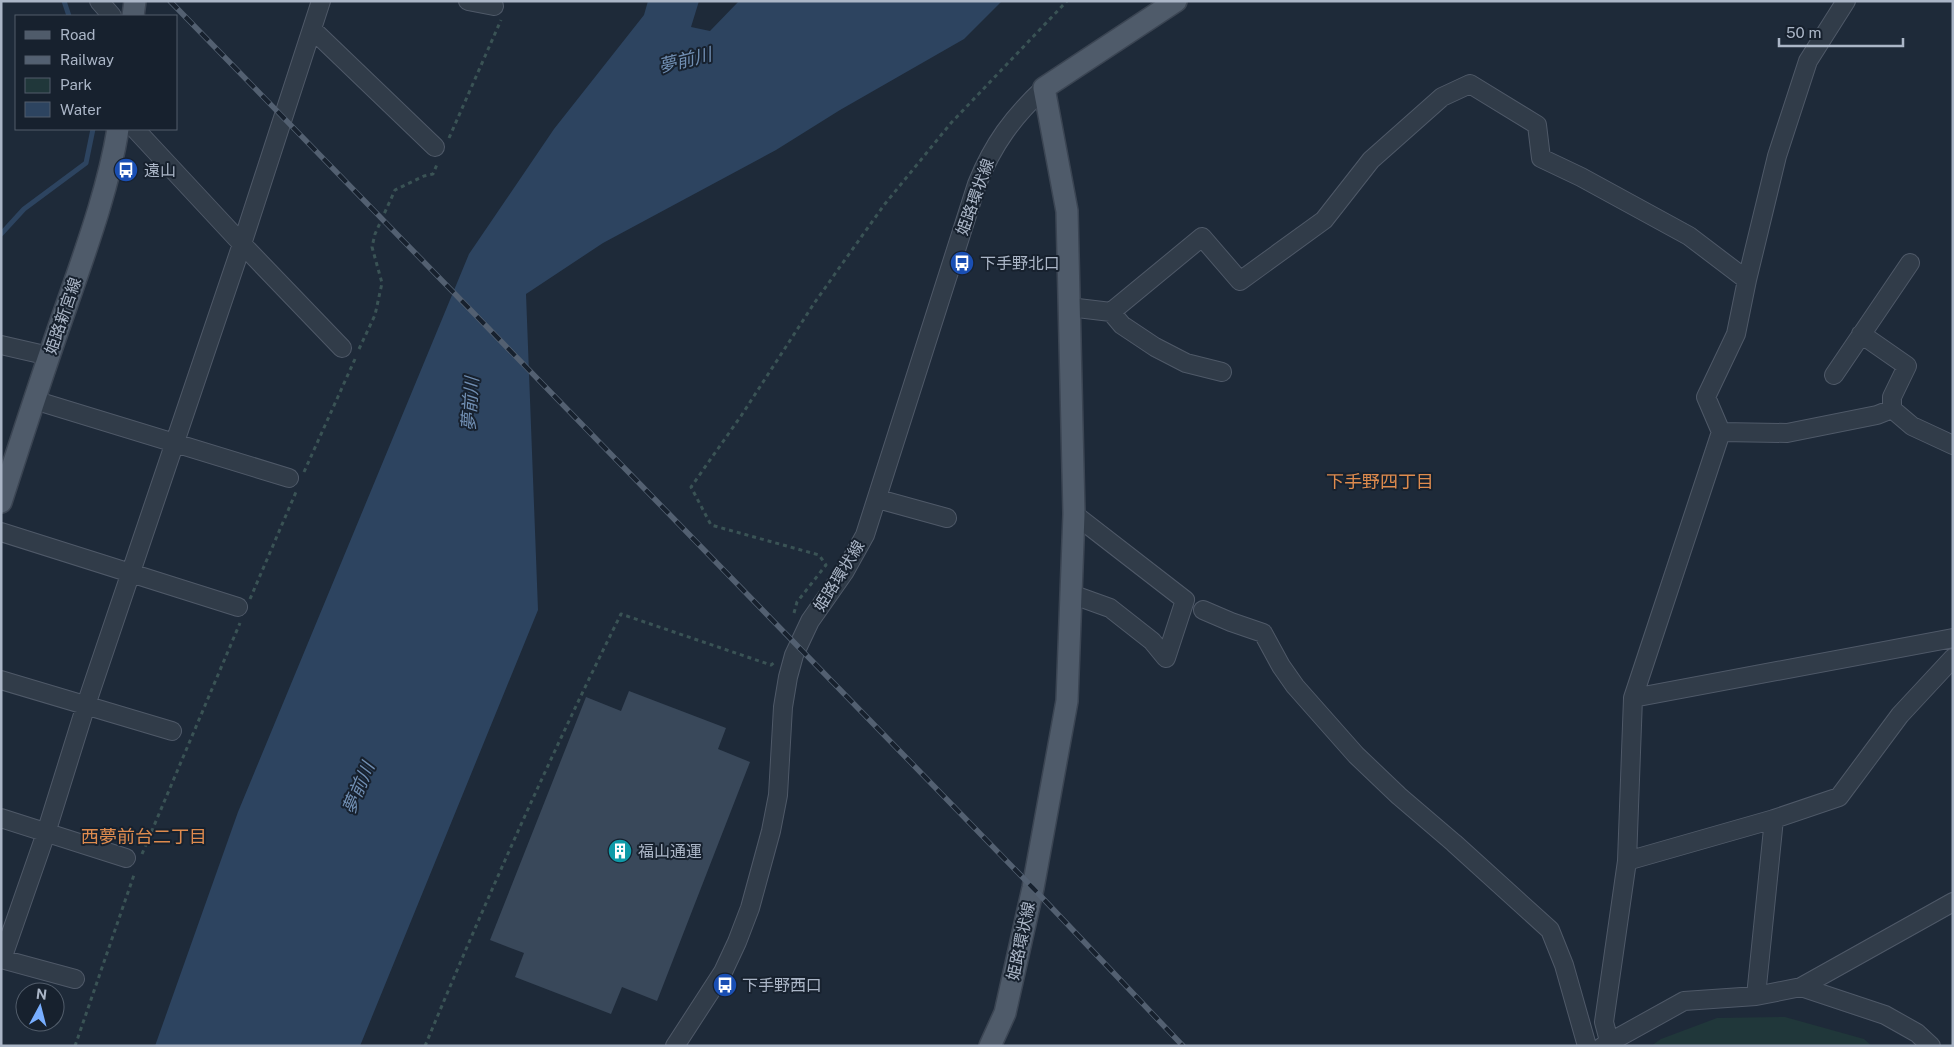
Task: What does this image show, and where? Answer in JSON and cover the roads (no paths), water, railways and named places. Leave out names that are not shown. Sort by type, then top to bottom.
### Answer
[{"type":"main road","points":[[133,15],[135,1]]},
{"type":"main road","name":"姫路環状線","points":[[990,1046],[1005,1013],[1033,888],[1066,701],[1074,514],[1067,211],[1044,88],[1176,1]]},
{"type":"main road","name":"姫路新宮線","points":[[1,502],[99,209],[114,153],[118,130]]},
{"type":"street","points":[[99,1],[111,15]]},
{"type":"street","points":[[75,979],[2,959],[46,833],[86,705],[242,244],[321,1]]},
{"type":"street","points":[[468,1],[498,11]]},
{"type":"street","points":[[1846,1],[1808,60],[1777,156],[1736,334],[1706,397],[1721,432],[1634,698],[1627,861],[1604,1022],[1606,1043],[1684,1001],[1756,996],[1801,987],[1953,902]]},
{"type":"street","points":[[312,30],[441,148]]},
{"type":"street","points":[[1111,312],[1202,237],[1240,281],[1324,220],[1371,160],[1442,96],[1470,84],[1536,125],[1541,158],[1581,177],[1689,236],[1747,280]]},
{"type":"street","name":"姫路環状線","points":[[675,1046],[723,972],[750,908],[771,831],[778,795],[783,707],[794,656],[810,621],[845,571],[865,535],[974,192],[987,158],[1010,124],[1044,88]]},
{"type":"street","points":[[136,130],[242,244],[352,352]]},
{"type":"street","points":[[1834,375],[1910,263]]},
{"type":"street","points":[[1069,308],[1111,312],[1122,325],[1156,347],[1186,363],[1222,372]]},
{"type":"street","points":[[1861,334],[1907,366],[1892,397],[1892,409],[1912,426],[1953,444]]},
{"type":"street","points":[[1,345],[49,356]]},
{"type":"street","points":[[34,400],[295,483]]},
{"type":"street","points":[[1721,432],[1787,433],[1877,415],[1892,409]]},
{"type":"street","points":[[878,499],[947,518]]},
{"type":"street","points":[[1071,594],[1110,608],[1152,641],[1166,658],[1185,600],[1074,514]]},
{"type":"street","points":[[1,532],[243,608]]},
{"type":"street","points":[[1203,610],[1230,622],[1263,632],[1281,666],[1295,686],[1356,755],[1399,796],[1550,930],[1564,965],[1586,1046]]},
{"type":"street","points":[[1634,698],[1953,638]]},
{"type":"street","points":[[1627,861],[1774,819],[1839,797],[1900,715],[1953,658]]},
{"type":"street","points":[[1,680],[172,731]]},
{"type":"street","points":[[1,818],[134,862]]},
{"type":"street","points":[[1756,996],[1774,819]]},
{"type":"street","points":[[1801,987],[1885,1015],[1917,1033],[1931,1046]]},
{"type":"water","name":"夢前川","points":[[648,1],[699,1],[691,27],[710,31],[739,1],[1002,1],[964,39],[840,110],[776,150],[603,243],[526,294],[538,610],[360,1046],[155,1046],[238,812],[469,254],[554,129],[644,15]]},
{"type":"waterway","points":[[64,1],[69,15]]},
{"type":"waterway","points":[[1,234],[24,209],[86,163],[93,130]]},
{"type":"railway","points":[[170,1],[1033,888],[1183,1046]]},
{"type":"place","name":"遠山","points":[[126,170]]},
{"type":"place","name":"下手野北口","points":[[962,263]]},
{"type":"place","name":"福山通運","points":[[620,851]]},
{"type":"place","name":"下手野西口","points":[[725,985]]},
{"type":"district","name":"下手野四丁目","points":[[1380,481]]},
{"type":"district","name":"西夢前台二丁目","points":[[144,836]]}]
